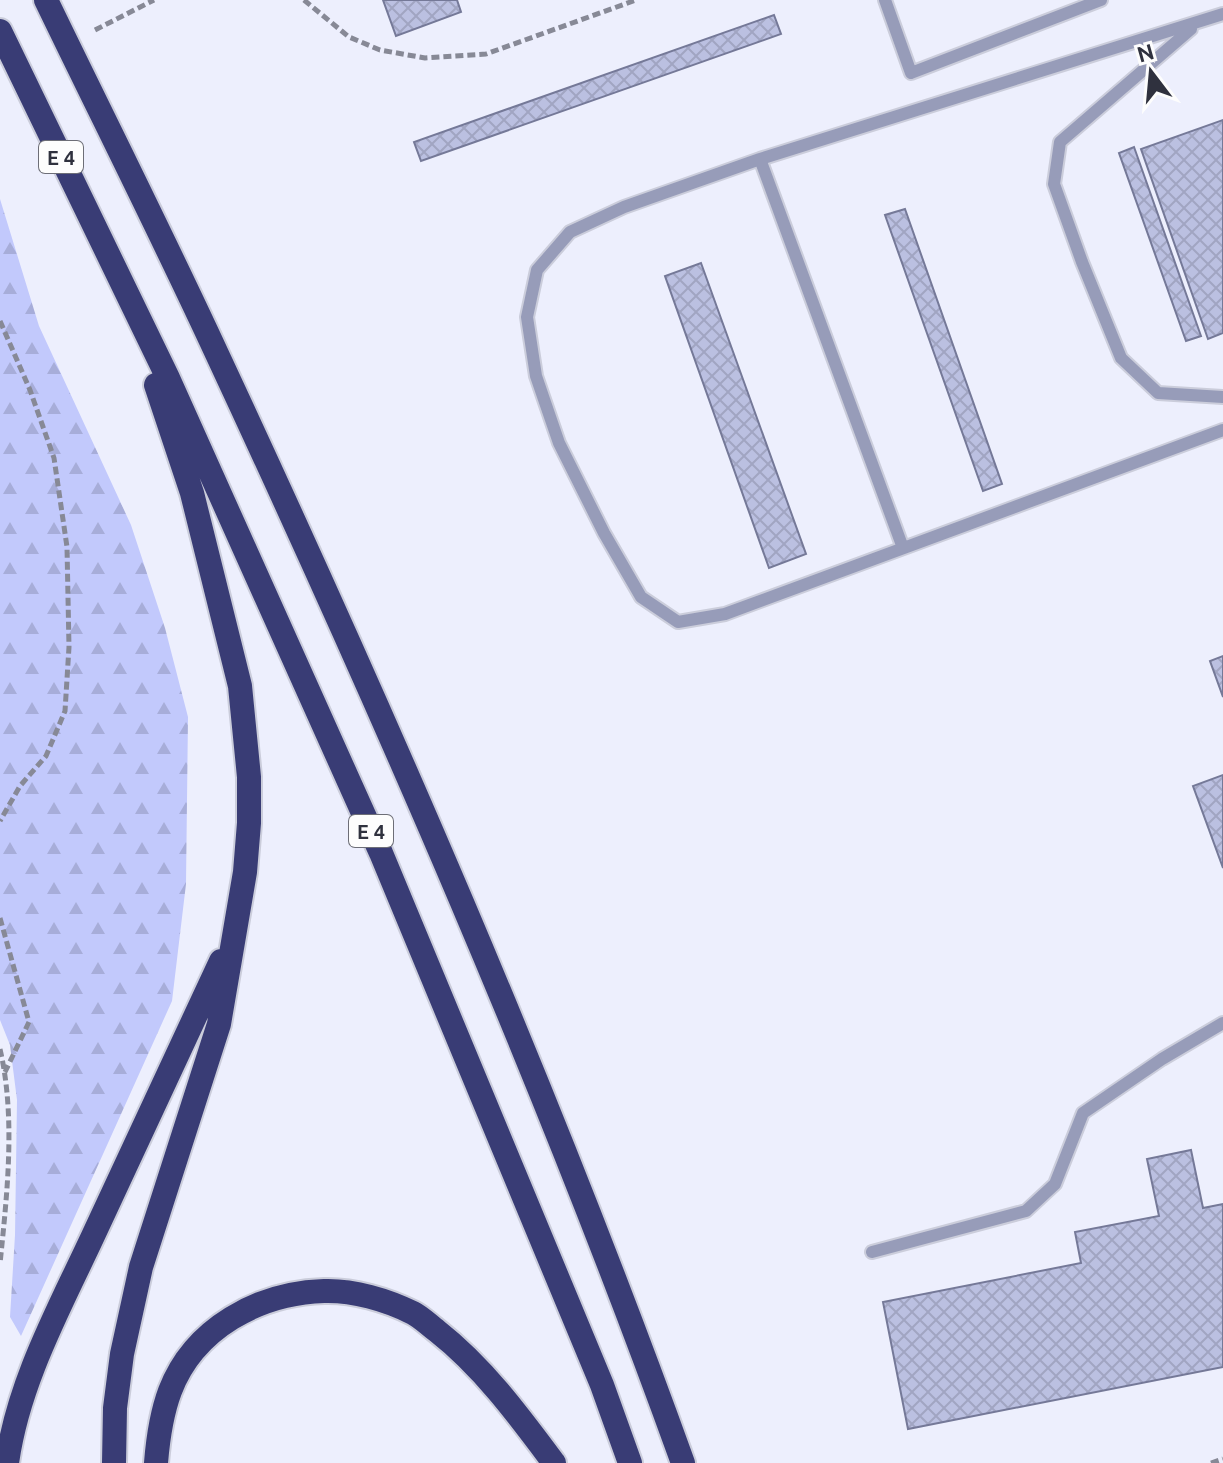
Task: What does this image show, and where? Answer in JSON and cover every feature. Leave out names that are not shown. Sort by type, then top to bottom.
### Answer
[{"type":"highway","name":"E 4","points":[[46,0],[217,352],[436,838],[648,1364],[683,1463]]},
{"type":"highway","name":"E 4","points":[[0,31],[167,376],[381,853],[602,1385],[630,1463]]},
{"type":"highway","points":[[114,1463],[115,1408],[141,1267],[219,1024],[245,872],[249,823],[249,777],[240,686],[192,493],[123,284]]},
{"type":"highway","points":[[7,1463],[9,1446],[31,1375],[59,1303],[234,933]]},
{"type":"highway","points":[[156,1463],[159,1429],[171,1389],[187,1361],[211,1331],[248,1307],[286,1296],[325,1290],[368,1296],[415,1313],[457,1347],[509,1402],[554,1463]]},
{"type":"highway","points":[[648,1364],[694,1463]]},
{"type":"lane","points":[[885,0],[911,73],[1101,0]]},
{"type":"lane","points":[[1223,14],[760,159],[624,207],[570,232],[537,270],[527,317],[536,376],[559,443],[604,533],[641,597],[678,622],[725,614],[1223,430]]},
{"type":"lane","points":[[1197,24],[1060,142],[1054,184],[1121,358],[1158,393],[1223,397]]},
{"type":"lane","points":[[760,159],[903,548]]},
{"type":"lane","points":[[872,1252],[1026,1211],[1055,1184],[1083,1113],[1162,1059],[1223,1023]]},
{"type":"path","points":[[95,30],[154,0]]},
{"type":"path","points":[[304,0],[349,37],[380,50],[425,58],[486,54],[636,0]]},
{"type":"path","points":[[0,321],[30,390],[54,458],[67,547],[69,647],[65,711],[46,756],[20,786],[0,818]]},
{"type":"path","points":[[0,918],[29,1022],[5,1072]]},
{"type":"path","points":[[0,1049],[5,1072],[8,1157],[0,1264]]},
{"type":"path","points":[[1211,1463],[1223,1459]]},
{"type":"green space","points":[[0,199],[39,326],[131,525],[165,628],[188,717],[186,884],[172,1001],[21,1336],[10,1317],[17,1100],[10,1045],[0,1020]]},
{"type":"building","points":[[383,0],[457,0],[461,12],[396,36]]},
{"type":"building","points":[[774,15],[781,34],[421,161],[414,142]]},
{"type":"building","points":[[1223,120],[1223,333],[1208,339],[1141,149]]},
{"type":"building","points":[[1134,147],[1201,336],[1186,341],[1119,153]]},
{"type":"building","points":[[905,209],[1002,484],[983,491],[885,215]]},
{"type":"building","points":[[701,263],[806,554],[769,568],[665,276]]},
{"type":"building","points":[[1223,656],[1223,697],[1210,661]]},
{"type":"building","points":[[1223,775],[1223,868],[1193,786]]},
{"type":"building","points":[[1191,1150],[1203,1208],[1223,1204],[1223,1367],[908,1429],[883,1302],[1081,1263],[1075,1232],[1159,1216],[1147,1159]]}]
